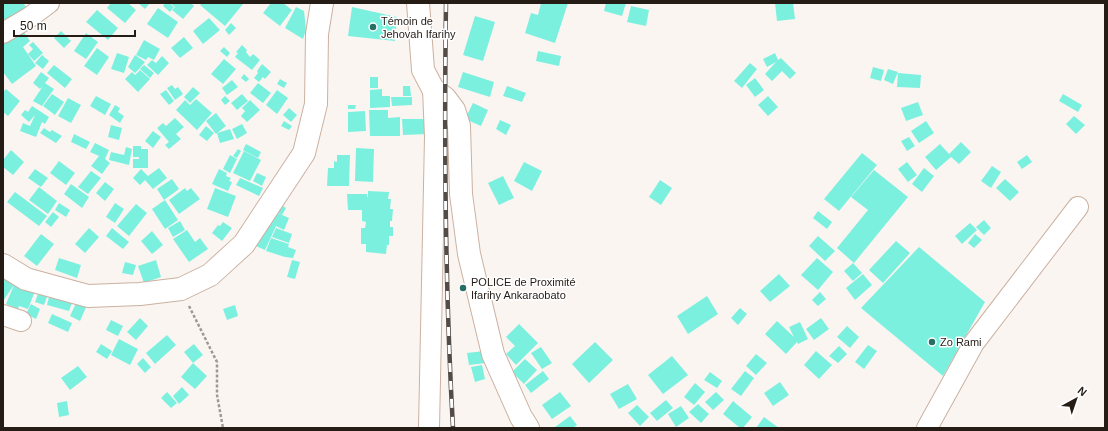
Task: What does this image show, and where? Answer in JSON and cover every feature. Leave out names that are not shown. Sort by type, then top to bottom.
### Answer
[{"type":"street","points":[[3,33],[30,17],[49,3]]},
{"type":"street","points":[[418,3],[423,70],[434,88],[445,98],[454,110],[459,126],[461,194],[469,254],[493,354],[521,417],[528,428]]},
{"type":"street","points":[[3,265],[26,279],[88,296],[140,294],[181,289],[210,274],[244,244],[304,154],[316,104],[319,5]]},
{"type":"street","points":[[429,428],[435,137],[434,88]]},
{"type":"street","points":[[927,428],[974,343],[1078,207]]},
{"type":"path","points":[[181,289],[217,362],[217,395],[223,428]]},
{"type":"building","points":[[3,3],[23,3],[30,12],[3,22]]},
{"type":"building","points":[[111,3],[128,3],[136,10],[125,23],[107,8]]},
{"type":"building","points":[[138,3],[150,3],[145,9]]},
{"type":"building","points":[[165,3],[169,3],[174,7],[170,12],[163,6]]},
{"type":"building","points":[[170,3],[191,3],[194,6],[183,19],[172,10],[175,7]]},
{"type":"building","points":[[202,3],[243,4],[225,26],[200,5]]},
{"type":"building","points":[[271,3],[283,3],[292,10],[280,26],[263,13]]},
{"type":"building","points":[[541,3],[568,3],[555,43],[525,33],[531,13],[538,15]]},
{"type":"building","points":[[606,3],[626,3],[622,16],[604,11]]},
{"type":"building","points":[[775,3],[793,3],[795,19],[777,21]]},
{"type":"building","points":[[631,6],[649,10],[646,26],[627,22]]},
{"type":"building","points":[[296,7],[304,11],[306,30],[303,39],[285,28]]},
{"type":"building","name":"Témoin de Jehovah Ifarihy","points":[[352,7],[397,17],[395,41],[348,36]]},
{"type":"building","points":[[158,8],[178,22],[168,38],[147,24]]},
{"type":"building","points":[[97,10],[118,28],[108,40],[86,22]]},
{"type":"building","points":[[475,16],[495,22],[483,61],[463,55]]},
{"type":"building","points":[[209,18],[220,30],[203,44],[193,31]]},
{"type":"building","points":[[231,23],[236,28],[229,35],[225,30]]},
{"type":"building","points":[[19,26],[30,41],[23,47],[36,66],[12,84],[3,72],[3,36]]},
{"type":"building","points":[[61,31],[71,41],[64,48],[54,38]]},
{"type":"building","points":[[86,33],[98,42],[86,59],[74,51]]},
{"type":"building","points":[[184,37],[193,48],[180,58],[171,48]]},
{"type":"building","points":[[144,40],[160,49],[154,60],[148,57],[146,60],[136,55]]},
{"type":"building","points":[[33,42],[43,53],[34,61],[28,54],[33,49],[29,45]]},
{"type":"building","points":[[242,45],[247,50],[246,52],[250,57],[253,54],[260,60],[252,70],[235,57],[238,53],[236,52]]},
{"type":"building","points":[[224,47],[230,53],[227,57],[220,51]]},
{"type":"building","points":[[97,48],[109,57],[97,75],[84,66]]},
{"type":"building","points":[[538,51],[561,56],[559,66],[536,61]]},
{"type":"building","points":[[117,53],[129,57],[124,73],[111,69]]},
{"type":"building","points":[[775,53],[778,60],[781,58],[796,73],[790,79],[782,71],[772,81],[765,74],[776,62],[767,67],[763,59]]},
{"type":"building","points":[[42,55],[49,61],[43,69],[35,63]]},
{"type":"building","points":[[135,55],[145,62],[135,73],[128,67]]},
{"type":"building","points":[[162,56],[169,63],[158,75],[147,65],[152,60],[156,63]]},
{"type":"building","points":[[224,59],[236,69],[223,84],[211,74]]},
{"type":"building","points":[[750,63],[757,69],[742,88],[734,81]]},
{"type":"building","points":[[262,64],[271,72],[265,79],[263,77],[259,82],[254,78]]},
{"type":"building","points":[[54,65],[72,79],[65,88],[47,73]]},
{"type":"building","points":[[144,65],[154,73],[150,78],[140,69]]},
{"type":"building","points":[[873,67],[884,70],[881,81],[870,78]]},
{"type":"building","points":[[888,69],[898,72],[893,84],[884,80]]},
{"type":"building","points":[[140,70],[150,79],[138,92],[125,79],[132,72],[135,75]]},
{"type":"building","points":[[41,72],[49,78],[45,83],[54,89],[42,106],[33,101],[43,86],[40,89],[33,83]]},
{"type":"building","points":[[463,72],[494,82],[490,97],[458,87]]},
{"type":"building","points":[[898,73],[921,75],[920,88],[897,87]]},
{"type":"building","points":[[244,74],[249,79],[246,82],[241,78]]},
{"type":"building","points":[[370,77],[378,77],[378,88],[370,88]]},
{"type":"building","points":[[755,78],[764,90],[755,97],[746,85]]},
{"type":"building","points":[[280,79],[287,83],[284,88],[277,84]]},
{"type":"building","points":[[232,80],[238,87],[227,95],[222,88]]},
{"type":"building","points":[[258,83],[271,93],[263,103],[250,93]]},
{"type":"building","points":[[172,85],[175,89],[178,87],[183,94],[175,100],[167,88]]},
{"type":"building","points":[[403,86],[410,86],[411,96],[403,96]]},
{"type":"building","points":[[507,86],[526,93],[522,102],[503,96]]},
{"type":"building","points":[[193,87],[200,93],[190,103],[184,97]]},
{"type":"building","points":[[6,89],[20,101],[8,116],[3,112],[3,92]]},
{"type":"building","points":[[382,89],[382,96],[390,96],[390,107],[370,108],[370,90]]},
{"type":"building","points":[[166,90],[174,101],[169,105],[160,94]]},
{"type":"building","points":[[277,90],[288,98],[277,114],[266,105]]},
{"type":"building","points":[[52,94],[64,102],[55,115],[43,106]]},
{"type":"building","points":[[242,94],[248,101],[237,110],[231,103]]},
{"type":"building","points":[[1063,94],[1082,105],[1078,112],[1059,101]]},
{"type":"building","points":[[96,96],[111,104],[105,115],[90,106]]},
{"type":"building","points":[[225,96],[230,101],[225,105],[221,100]]},
{"type":"building","points":[[768,96],[778,107],[768,116],[758,105]]},
{"type":"building","points":[[391,97],[412,97],[412,105],[392,106]]},
{"type":"building","points":[[68,98],[81,105],[71,123],[58,116]]},
{"type":"building","points":[[196,99],[212,113],[197,130],[176,110],[185,100],[190,105]]},
{"type":"building","points":[[250,100],[260,110],[247,122],[241,116],[245,111],[242,108]]},
{"type":"building","points":[[918,102],[923,115],[906,121],[901,108]]},
{"type":"building","points":[[473,103],[488,110],[481,126],[465,119]]},
{"type":"building","points":[[115,105],[120,108],[118,112],[124,116],[120,123],[109,115]]},
{"type":"building","points":[[348,105],[356,105],[355,109],[348,109]]},
{"type":"building","points":[[32,106],[49,117],[45,124],[42,122],[36,137],[20,131],[23,123],[30,126],[35,115],[29,122],[21,115],[25,110],[28,112]]},
{"type":"building","points":[[289,108],[297,115],[291,122],[283,115]]},
{"type":"building","points":[[369,110],[388,110],[388,118],[400,117],[400,136],[370,136]]},
{"type":"building","points":[[365,111],[366,131],[348,132],[348,112]]},
{"type":"building","points":[[216,113],[226,126],[216,134],[206,121]]},
{"type":"building","points":[[1074,116],[1085,125],[1076,134],[1066,124]]},
{"type":"building","points":[[175,118],[184,127],[176,134],[181,139],[169,149],[165,145],[169,142],[157,128],[163,123],[166,126]]},
{"type":"building","points":[[402,119],[428,119],[428,134],[403,135]]},
{"type":"building","points":[[500,120],[511,125],[506,135],[496,129]]},
{"type":"building","points":[[284,121],[292,126],[289,130],[281,126]]},
{"type":"building","points":[[926,121],[934,133],[919,143],[911,131]]},
{"type":"building","points":[[242,124],[247,133],[237,139],[232,129]]},
{"type":"building","points":[[111,125],[122,128],[119,140],[108,137]]},
{"type":"building","points":[[206,126],[214,133],[207,141],[199,135]]},
{"type":"building","points":[[44,128],[50,132],[52,130],[62,136],[56,143],[40,133]]},
{"type":"building","points":[[230,129],[234,139],[220,143],[217,133]]},
{"type":"building","points":[[153,131],[161,137],[153,148],[145,141]]},
{"type":"building","points":[[74,134],[90,142],[86,149],[71,142]]},
{"type":"building","points":[[909,137],[915,146],[907,151],[901,141]]},
{"type":"building","points":[[961,142],[971,152],[959,164],[951,157],[936,170],[925,157],[940,144],[949,154]]},
{"type":"building","points":[[95,143],[109,150],[105,159],[110,163],[102,174],[91,166],[99,156],[90,152]]},
{"type":"building","points":[[246,144],[261,152],[258,158],[243,150]]},
{"type":"building","points":[[133,146],[141,146],[141,149],[148,149],[148,168],[133,168],[133,159],[139,159],[139,157],[133,157]]},
{"type":"building","points":[[126,147],[132,149],[129,165],[109,160],[111,152],[124,155]]},
{"type":"building","points":[[356,148],[374,149],[373,182],[355,181]]},
{"type":"building","points":[[238,149],[241,151],[237,158],[233,156]]},
{"type":"building","points":[[11,150],[24,162],[13,175],[3,167],[3,160]]},
{"type":"building","points":[[244,151],[261,160],[250,181],[233,173]]},
{"type":"building","points":[[862,153],[877,165],[839,211],[824,199]]},
{"type":"building","points":[[230,155],[237,159],[230,173],[223,169]]},
{"type":"building","points":[[337,155],[350,155],[349,186],[327,186],[328,168],[334,168],[334,161],[337,162]]},
{"type":"building","points":[[1027,155],[1032,162],[1022,169],[1017,162]]},
{"type":"building","points":[[59,161],[75,173],[66,185],[50,173]]},
{"type":"building","points":[[524,162],[542,171],[532,191],[514,181]]},
{"type":"building","points":[[907,162],[917,175],[908,182],[898,169]]},
{"type":"building","points":[[992,166],[1001,172],[991,188],[981,181]]},
{"type":"building","points":[[159,168],[167,178],[153,189],[145,180],[140,185],[133,178],[141,169],[148,176]]},
{"type":"building","points":[[924,168],[934,176],[922,192],[912,184]]},
{"type":"building","points":[[35,169],[48,178],[41,187],[28,178]]},
{"type":"building","points":[[219,169],[227,173],[226,176],[231,178],[229,181],[232,182],[228,191],[212,184]]},
{"type":"building","points":[[874,170],[908,197],[854,263],[837,248],[868,210],[851,197]]},
{"type":"building","points":[[91,171],[101,178],[88,194],[78,187]]},
{"type":"building","points":[[257,173],[266,177],[262,186],[253,181]]},
{"type":"building","points":[[503,176],[514,198],[499,205],[488,183]]},
{"type":"building","points":[[240,178],[263,188],[259,196],[236,185]]},
{"type":"building","points":[[172,179],[179,189],[164,200],[157,189]]},
{"type":"building","points":[[1005,179],[1019,192],[1010,201],[996,188]]},
{"type":"building","points":[[660,180],[672,188],[661,205],[649,197]]},
{"type":"building","points":[[105,182],[114,189],[105,201],[96,193]]},
{"type":"building","points":[[71,184],[89,197],[82,208],[64,194]]},
{"type":"building","points":[[39,187],[57,201],[48,214],[29,200]]},
{"type":"building","points":[[185,188],[187,191],[191,188],[200,199],[179,214],[169,200]]},
{"type":"building","points":[[215,188],[236,196],[228,217],[207,209]]},
{"type":"building","points":[[368,191],[389,192],[388,199],[391,199],[390,209],[393,209],[390,227],[393,227],[393,236],[389,236],[389,245],[387,245],[386,254],[366,252],[366,244],[361,244],[361,228],[365,228],[366,222],[362,221],[362,210],[348,210],[347,194],[367,194],[368,197]]},
{"type":"building","points":[[15,192],[47,216],[39,226],[7,202]]},
{"type":"building","points":[[165,200],[178,220],[165,229],[152,209]]},
{"type":"building","points":[[59,203],[70,210],[66,217],[55,210]]},
{"type":"building","points":[[115,203],[124,209],[115,223],[106,217]]},
{"type":"building","points":[[278,203],[286,208],[282,215],[274,210]]},
{"type":"building","points":[[136,204],[147,213],[129,236],[117,226]]},
{"type":"building","points":[[269,209],[289,218],[284,230],[276,226],[265,250],[249,243]]},
{"type":"building","points":[[818,211],[832,222],[827,229],[813,218]]},
{"type":"building","points":[[53,212],[59,217],[51,227],[45,222]]},
{"type":"building","points":[[984,220],[991,228],[984,235],[976,227]]},
{"type":"building","points":[[180,221],[185,230],[173,237],[168,228]]},
{"type":"building","points":[[223,222],[232,228],[222,241],[212,233],[218,225],[220,226]]},
{"type":"building","points":[[970,223],[977,230],[962,244],[955,236]]},
{"type":"building","points":[[89,228],[99,237],[85,253],[75,244]]},
{"type":"building","points":[[112,228],[129,242],[123,249],[106,236]]},
{"type":"building","points":[[276,228],[292,234],[289,243],[272,237]]},
{"type":"building","points":[[187,230],[195,242],[200,238],[208,249],[189,262],[173,239]]},
{"type":"building","points":[[152,231],[163,245],[152,254],[141,241]]},
{"type":"building","points":[[41,234],[54,244],[37,266],[24,256]]},
{"type":"building","points":[[975,234],[982,240],[974,248],[968,243]]},
{"type":"building","points":[[818,236],[835,251],[825,261],[809,246]]},
{"type":"building","points":[[271,238],[289,244],[288,247],[296,250],[293,258],[266,251]]},
{"type":"building","points":[[896,241],[910,253],[883,283],[869,270]]},
{"type":"building","name":"Zo Rami","points":[[919,247],[985,302],[943,376],[861,308]]},
{"type":"building","points":[[59,258],[81,265],[77,278],[55,270]]},
{"type":"building","points":[[817,258],[833,272],[818,290],[801,275]]},
{"type":"building","points":[[156,260],[161,277],[144,283],[138,266]]},
{"type":"building","points":[[292,260],[300,262],[295,279],[287,277]]},
{"type":"building","points":[[125,262],[136,265],[133,275],[122,273]]},
{"type":"building","points":[[853,263],[862,273],[853,281],[844,271]]},
{"type":"building","points":[[779,274],[790,286],[770,302],[760,291]]},
{"type":"building","points":[[863,274],[872,285],[855,300],[846,288]]},
{"type":"building","points":[[3,276],[35,291],[28,309],[19,306],[18,309],[6,304],[14,285],[3,301]]},
{"type":"building","points":[[39,291],[48,294],[44,305],[35,302]]},
{"type":"building","points":[[820,292],[826,299],[818,306],[812,300]]},
{"type":"building","points":[[50,293],[73,300],[69,311],[47,305]]},
{"type":"building","points":[[707,296],[718,314],[688,334],[677,316]]},
{"type":"building","points":[[77,301],[87,305],[80,321],[70,316]]},
{"type":"building","points":[[31,304],[40,309],[36,319],[26,314]]},
{"type":"building","points":[[235,305],[238,316],[227,320],[223,309]]},
{"type":"building","points":[[740,308],[747,314],[738,325],[731,318]]},
{"type":"building","points":[[52,314],[72,323],[68,332],[48,323]]},
{"type":"building","points":[[140,318],[148,326],[136,340],[127,332]]},
{"type":"building","points":[[821,318],[829,329],[814,340],[806,329]]},
{"type":"building","points":[[111,320],[123,326],[118,336],[106,330]]},
{"type":"building","points":[[777,321],[794,337],[789,327],[800,322],[808,339],[798,344],[797,342],[786,354],[765,334]]},
{"type":"building","points":[[519,324],[538,343],[516,365],[506,354],[515,346],[506,337]]},
{"type":"building","points":[[847,326],[859,337],[850,348],[837,337]]},
{"type":"building","points":[[167,335],[176,345],[155,364],[146,353]]},
{"type":"building","points":[[119,339],[138,349],[130,365],[111,355]]},
{"type":"building","points":[[595,342],[613,360],[589,383],[572,364]]},
{"type":"building","points":[[101,344],[112,351],[107,359],[96,352]]},
{"type":"building","points":[[194,344],[203,355],[193,363],[184,352]]},
{"type":"building","points":[[868,345],[877,351],[864,369],[855,362]]},
{"type":"building","points":[[839,346],[847,354],[838,363],[829,356]]},
{"type":"building","points":[[541,347],[552,363],[542,369],[531,353]]},
{"type":"building","points":[[484,351],[486,363],[469,365],[467,353]]},
{"type":"building","points":[[816,351],[832,365],[819,379],[804,365]]},
{"type":"building","points":[[756,354],[767,363],[756,375],[746,366]]},
{"type":"building","points":[[672,356],[688,375],[663,394],[648,375]]},
{"type":"building","points":[[143,358],[151,367],[145,373],[137,364]]},
{"type":"building","points":[[525,359],[537,370],[524,384],[512,372]]},
{"type":"building","points":[[193,363],[207,376],[195,389],[181,377]]},
{"type":"building","points":[[482,365],[485,379],[475,382],[471,367]]},
{"type":"building","points":[[78,366],[87,377],[70,390],[61,378]]},
{"type":"building","points":[[543,371],[549,379],[531,393],[525,385]]},
{"type":"building","points":[[745,371],[754,378],[741,396],[731,389]]},
{"type":"building","points":[[710,372],[722,381],[717,388],[704,380]]},
{"type":"building","points":[[780,382],[789,395],[773,406],[764,393]]},
{"type":"building","points":[[695,383],[705,392],[694,405],[684,397]]},
{"type":"building","points":[[628,384],[637,399],[619,409],[610,394]]},
{"type":"building","points":[[182,387],[189,395],[179,404],[173,396]]},
{"type":"building","points":[[167,392],[177,403],[171,408],[161,398]]},
{"type":"building","points":[[560,392],[571,406],[552,419],[542,405]]},
{"type":"building","points":[[716,392],[724,400],[713,410],[705,402]]},
{"type":"building","points":[[666,400],[673,408],[657,421],[650,413]]},
{"type":"building","points":[[67,401],[69,415],[59,417],[57,403]]},
{"type":"building","points":[[733,401],[752,417],[743,428],[740,428],[723,414]]},
{"type":"building","points":[[698,404],[709,414],[701,423],[689,412]]},
{"type":"building","points":[[637,405],[649,417],[640,426],[628,413]]},
{"type":"building","points":[[681,406],[689,418],[676,427],[668,414]]},
{"type":"building","points":[[570,416],[577,425],[573,428],[555,427]]},
{"type":"building","points":[[764,417],[779,428],[756,428]]},
{"type":"railway","points":[[446,3],[446,216],[448,322],[453,428]]},
{"type":"place","name":"Témoin de Jehovah Ifarihy","points":[[373,27]]},
{"type":"place","name":"POLICE de Proximité Ifarihy Ankaraobato","points":[[463,288]]},
{"type":"place","name":"Zo Rami","points":[[932,342]]}]
